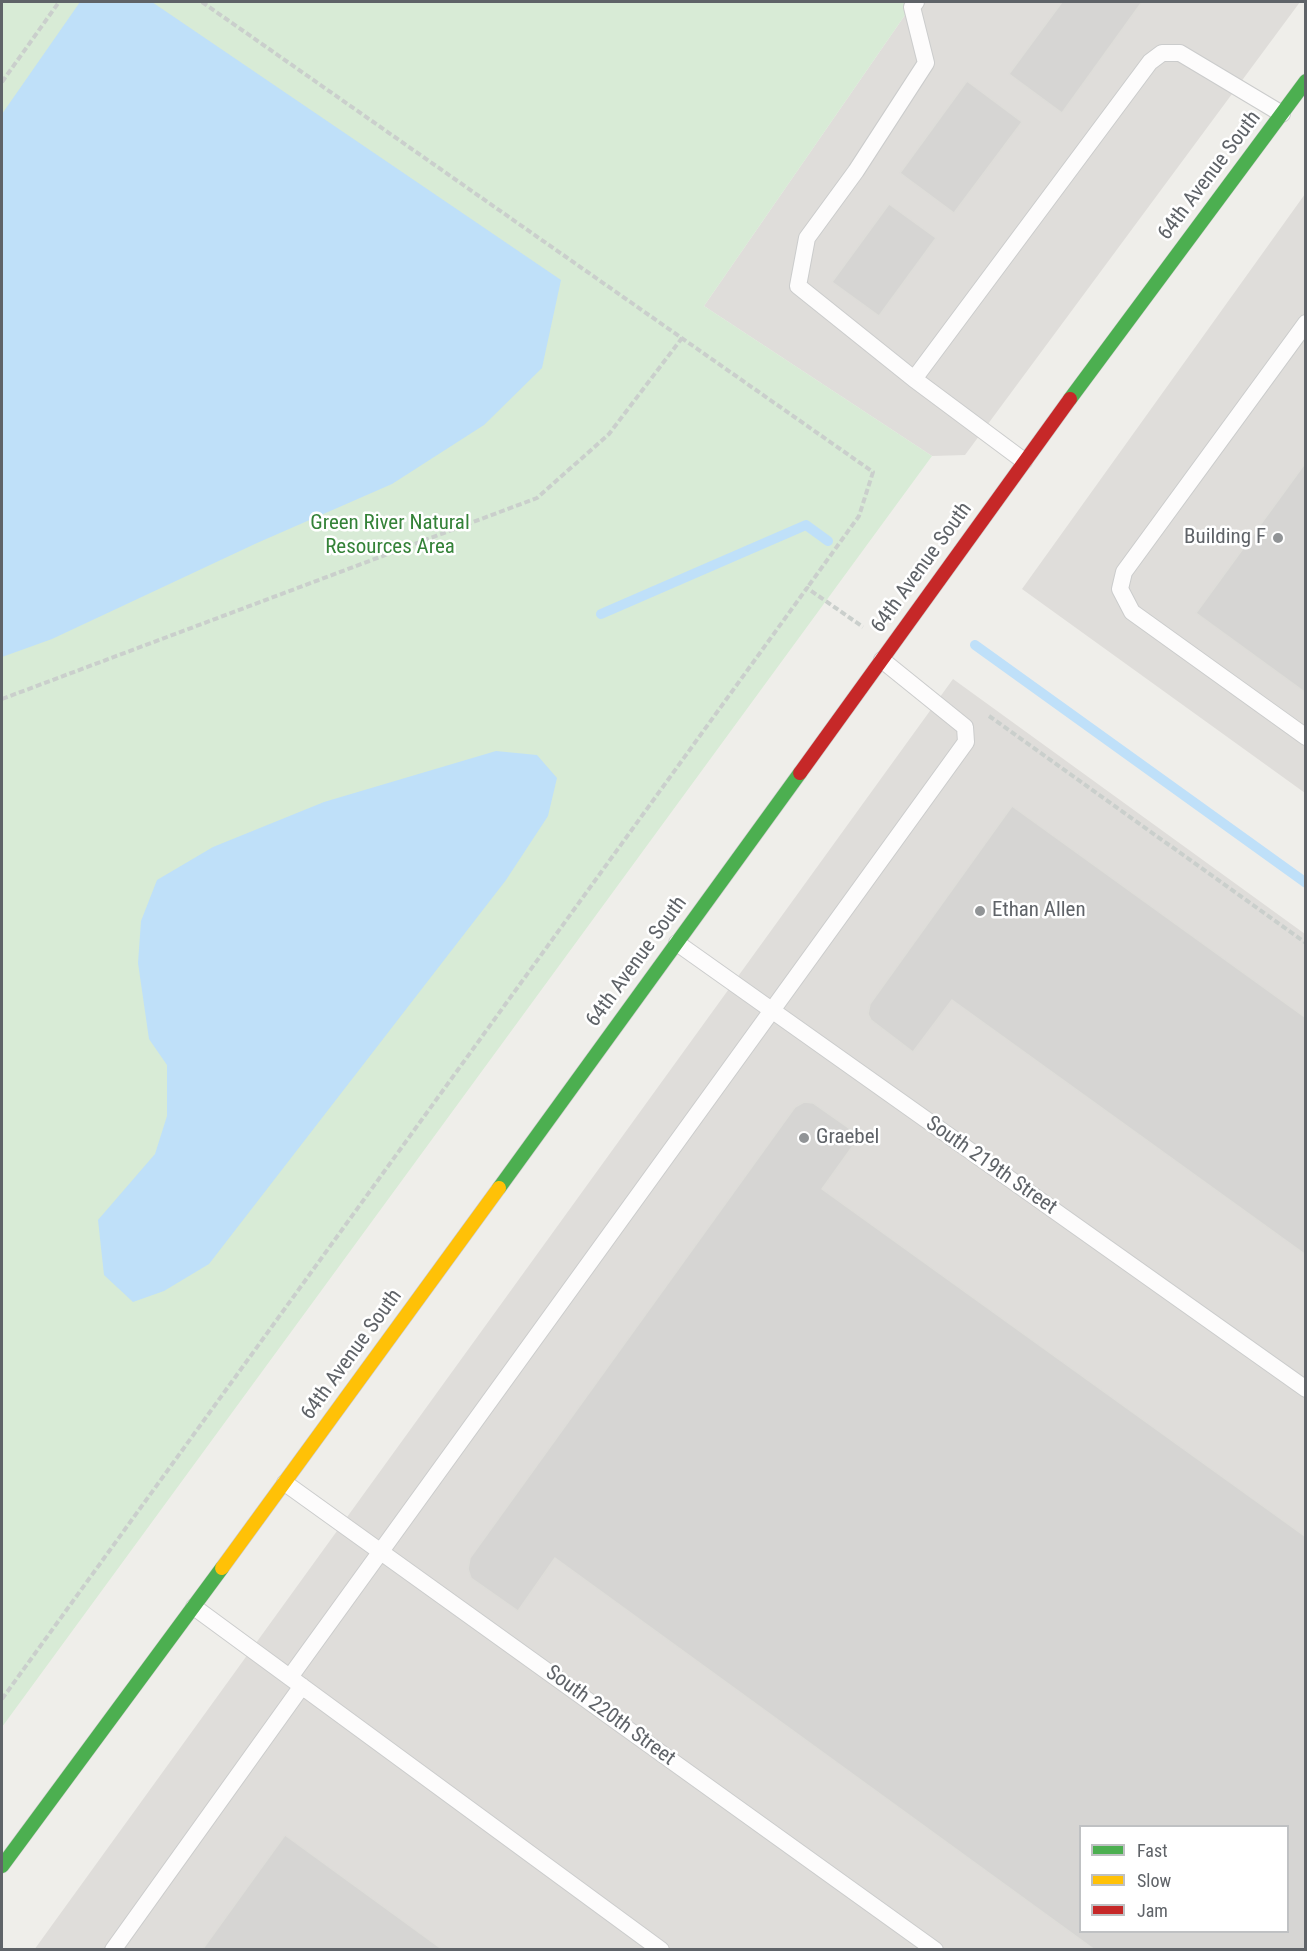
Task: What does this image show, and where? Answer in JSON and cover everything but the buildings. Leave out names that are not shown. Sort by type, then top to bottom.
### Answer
[{"type":"street","name":"64th Avenue South","points":[[2,1866],[285,1483],[1024,461],[1305,81]]},
{"type":"lane","points":[[916,2],[912,7],[926,63],[856,171],[807,238],[798,286],[914,379],[1024,461]]},
{"type":"lane","points":[[914,379],[1150,62],[1162,53],[1180,52],[1282,114]]},
{"type":"lane","points":[[1305,323],[1124,572],[1120,589],[1132,612],[1305,737]]},
{"type":"lane","points":[[113,1950],[296,1682],[381,1551],[966,742],[965,727],[882,660]]},
{"type":"lane","name":"South 219th Street","points":[[677,943],[1305,1389]]},
{"type":"lane","name":"South 220th Street","points":[[285,1483],[935,1950]]},
{"type":"lane","points":[[194,1606],[661,1950]]},
{"type":"path","points":[[2,82],[59,2]]},
{"type":"path","points":[[202,2],[873,472],[859,516],[807,588]]},
{"type":"path","points":[[2,699],[537,498],[609,434],[682,338]]},
{"type":"shaded area","points":[[914,2],[1300,2],[965,455],[932,456],[704,306]]},
{"type":"shaded area","points":[[1305,194],[1305,793],[1022,589]]},
{"type":"shaded area","points":[[953,679],[1305,934],[1305,1949],[34,1950]]},
{"type":"green space","name":"Green River Natural Resources Area","points":[[2,2],[914,2],[704,306],[932,456],[2,1727]]},
{"type":"water","points":[[80,2],[152,2],[561,280],[542,368],[484,425],[392,484],[257,543],[52,639],[2,657],[2,114]]},
{"type":"water","points":[[496,751],[537,755],[557,778],[548,816],[506,880],[209,1264],[164,1291],[133,1302],[104,1275],[98,1220],[155,1154],[167,1116],[167,1065],[149,1039],[138,963],[141,921],[157,880],[213,847],[324,802]]},
{"type":"waterway","points":[[601,614],[806,525],[828,541]]},
{"type":"waterway","points":[[975,645],[1306,883]]},
{"type":"traffic: fast","points":[[1070,399],[1306,81]]},
{"type":"traffic: fast","points":[[499,1188],[800,773]]},
{"type":"traffic: fast","points":[[2,1866],[222,1568]]},
{"type":"traffic: slow","points":[[222,1568],[499,1188]]},
{"type":"traffic: jam","points":[[800,773],[1070,399]]},
{"type":"place","name":"Building F","points":[[1278,538]]},
{"type":"place","name":"Ethan Allen","points":[[980,911]]},
{"type":"place","name":"Graebel","points":[[804,1138]]}]
